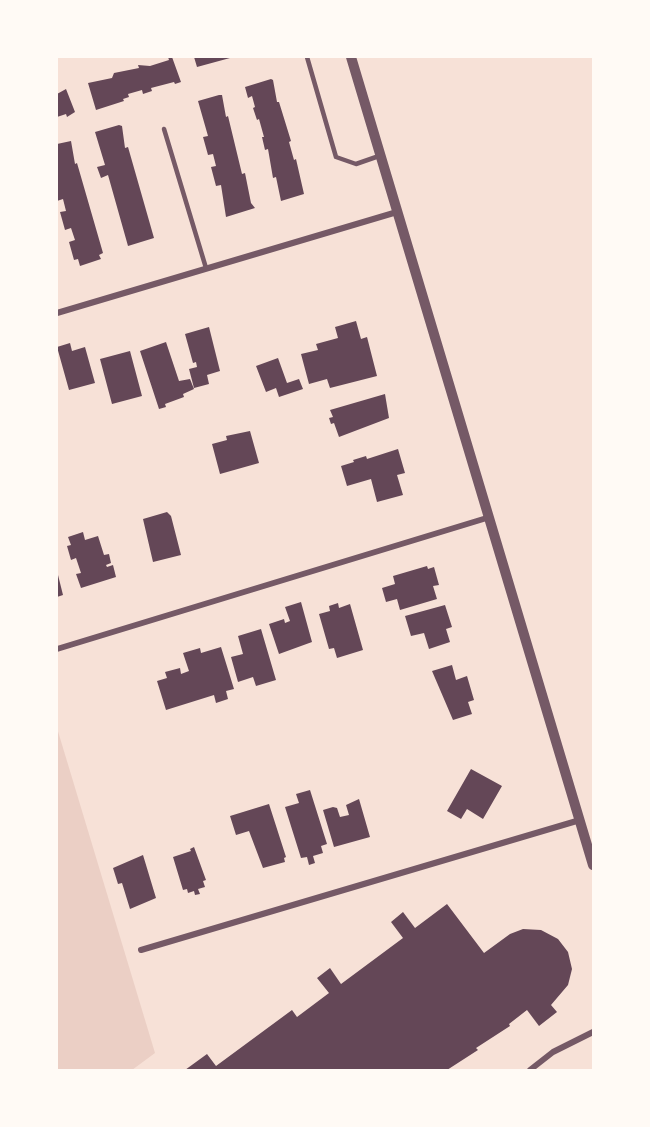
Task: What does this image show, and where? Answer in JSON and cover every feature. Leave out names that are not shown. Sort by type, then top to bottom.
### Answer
[{"type":"street","points":[[351,57],[593,865]]},
{"type":"street","points":[[57,313],[397,212]]},
{"type":"street","points":[[57,649],[490,517]]},
{"type":"street","points":[[141,950],[580,820]]},
{"type":"street","points":[[530,1070],[554,1052],[593,1032]]},
{"type":"lane","points":[[307,57],[336,157],[356,164],[380,156]]},
{"type":"lane","points":[[165,129],[206,268]]},
{"type":"shaded area","points":[[57,728],[155,1053],[132,1070],[57,1070]]},
{"type":"building","points":[[168,57],[172,57],[181,82],[151,88],[152,91],[143,94],[142,90],[128,94],[129,97],[123,99],[124,101],[96,110],[88,83],[112,78],[114,73],[139,68],[138,65],[150,66],[169,60]]},
{"type":"building","points":[[194,57],[230,57],[230,58],[197,67]]},
{"type":"building","points":[[271,79],[291,141],[289,142],[294,160],[296,159],[304,194],[281,201],[276,177],[273,178],[268,149],[265,150],[259,119],[257,120],[253,108],[255,107],[252,96],[248,98],[245,87]]},
{"type":"building","points":[[66,89],[75,112],[67,117],[66,114],[57,117],[57,94]]},
{"type":"building","points":[[222,95],[242,174],[245,173],[251,203],[255,208],[226,217],[221,185],[216,186],[211,167],[216,166],[213,154],[208,155],[203,137],[208,136],[198,101]]},
{"type":"building","points":[[122,126],[125,148],[128,147],[154,238],[128,246],[108,175],[101,178],[97,167],[105,165],[95,132]]},
{"type":"building","points":[[71,141],[75,164],[77,163],[103,253],[99,255],[101,259],[80,266],[78,259],[74,260],[69,242],[75,240],[71,228],[65,230],[60,212],[66,211],[63,199],[57,201],[57,144]]},
{"type":"building","points":[[356,321],[361,339],[367,337],[377,376],[330,388],[327,379],[309,384],[301,354],[318,350],[316,344],[338,338],[335,327]]},
{"type":"building","points":[[209,327],[220,371],[207,375],[209,384],[194,388],[189,369],[197,367],[196,362],[193,363],[185,334]]},
{"type":"building","points":[[166,342],[179,381],[190,379],[194,389],[183,394],[184,397],[165,404],[166,407],[159,409],[140,351]]},
{"type":"building","points":[[70,343],[72,351],[85,347],[95,383],[69,390],[57,347]]},
{"type":"building","points":[[130,351],[142,396],[112,404],[100,359]]},
{"type":"building","points":[[278,358],[287,383],[299,379],[303,389],[279,397],[276,388],[266,392],[256,366]]},
{"type":"building","points":[[385,394],[389,418],[339,437],[334,423],[331,424],[329,418],[333,417],[330,410]]},
{"type":"building","points":[[250,431],[259,463],[220,474],[212,444],[227,440],[226,436]]},
{"type":"building","points":[[398,449],[405,473],[397,475],[403,495],[377,502],[371,479],[347,486],[341,466],[366,456],[367,459]]},
{"type":"building","points":[[167,512],[171,516],[181,555],[153,562],[143,519]]},
{"type":"building","points":[[83,532],[85,540],[98,536],[104,555],[109,554],[111,563],[106,565],[107,567],[113,565],[116,577],[81,588],[76,574],[81,573],[76,558],[71,560],[67,546],[71,545],[68,537]]},
{"type":"building","points":[[427,566],[428,569],[434,567],[439,585],[433,586],[437,599],[400,610],[397,599],[386,602],[382,588],[395,584],[393,576]]},
{"type":"building","points":[[57,576],[63,595],[57,597]]},
{"type":"building","points":[[301,602],[312,642],[279,654],[269,624],[284,619],[285,623],[290,621],[285,607]]},
{"type":"building","points":[[338,603],[339,608],[350,604],[363,650],[337,658],[334,648],[329,649],[319,614],[330,611],[329,606]]},
{"type":"building","points":[[445,605],[452,627],[446,629],[450,642],[429,649],[424,633],[411,636],[405,616]]},
{"type":"building","points":[[261,629],[276,680],[256,686],[253,677],[238,682],[231,657],[243,654],[238,636]]},
{"type":"building","points":[[221,647],[234,689],[226,691],[228,699],[216,703],[214,695],[166,710],[157,681],[167,678],[165,672],[180,668],[181,674],[189,671],[183,653],[200,648],[201,653]]},
{"type":"building","points":[[452,665],[456,680],[467,676],[474,700],[468,702],[472,714],[453,720],[432,671]]},
{"type":"building","points":[[471,769],[502,786],[483,819],[467,809],[461,819],[447,811]]},
{"type":"building","points":[[310,790],[327,844],[321,846],[323,853],[313,856],[315,863],[309,865],[307,857],[301,858],[285,807],[299,803],[296,794]]},
{"type":"building","points":[[359,799],[370,837],[334,847],[323,810],[333,807],[337,808],[340,817],[349,815],[346,805]]},
{"type":"building","points":[[269,804],[286,857],[285,862],[263,868],[249,831],[236,835],[230,816]]},
{"type":"building","points":[[194,847],[206,880],[203,881],[205,887],[198,889],[200,894],[195,895],[194,891],[188,893],[187,889],[183,890],[173,857],[191,851],[190,849]]},
{"type":"building","points":[[143,855],[156,898],[130,909],[122,883],[118,884],[113,868]]},
{"type":"building","points":[[447,904],[484,953],[510,934],[523,929],[541,930],[558,939],[568,952],[572,969],[568,985],[551,1005],[557,1012],[539,1026],[527,1010],[509,1024],[510,1026],[476,1048],[478,1050],[447,1070],[185,1070],[207,1054],[216,1066],[292,1010],[297,1017],[329,993],[317,978],[330,968],[341,984],[403,938],[391,922],[403,912],[415,928]]}]
